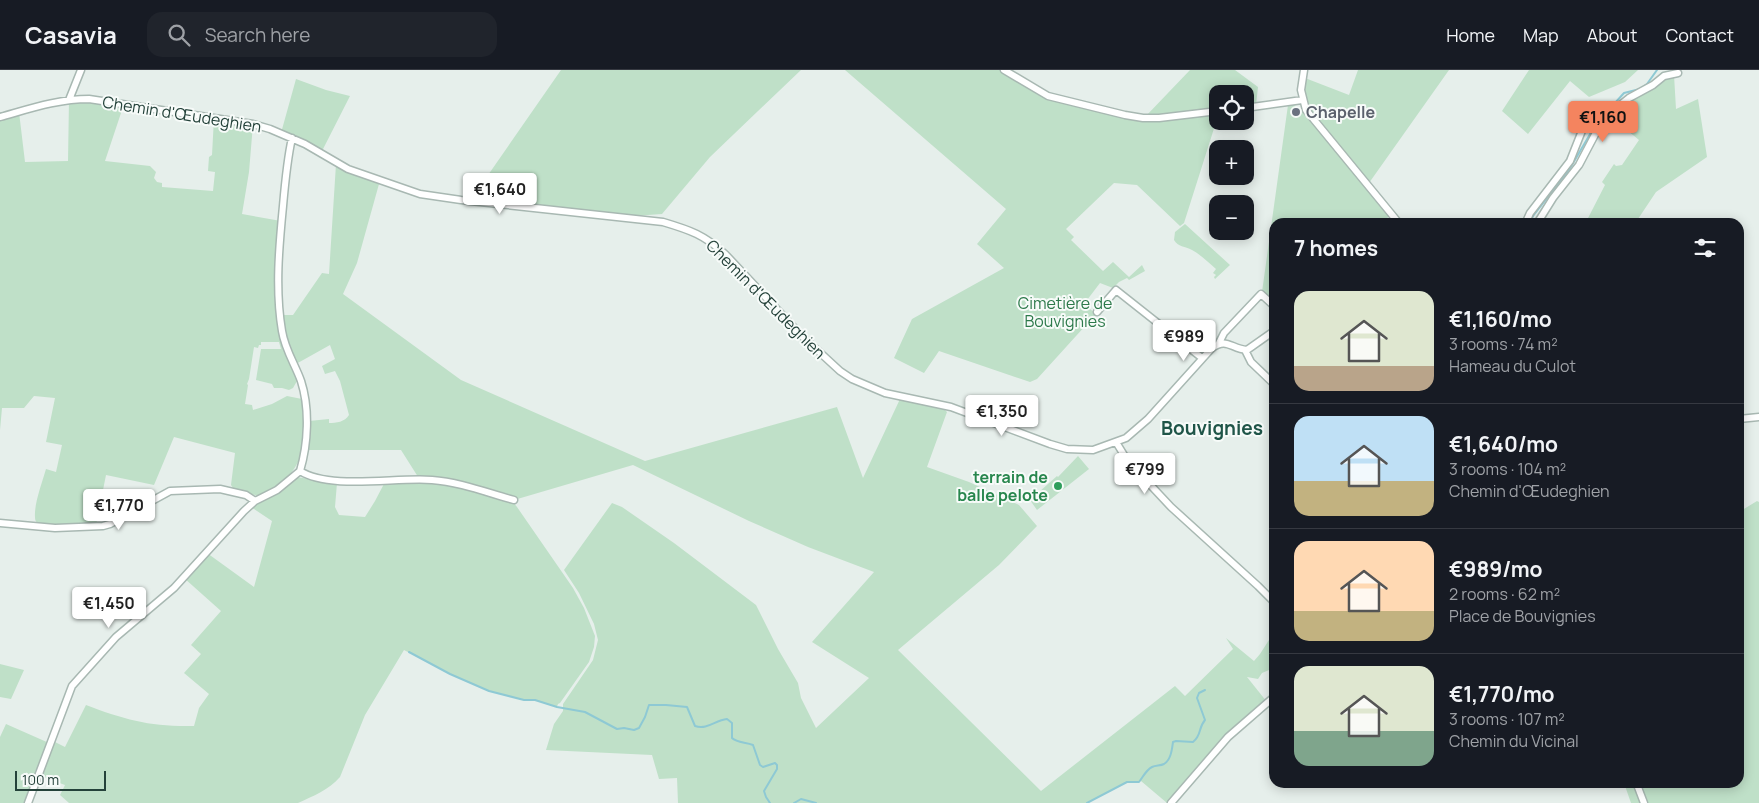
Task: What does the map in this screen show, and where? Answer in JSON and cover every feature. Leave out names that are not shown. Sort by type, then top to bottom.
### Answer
[{"type":"street","points":[[69,100],[81,70]]},
{"type":"street","points":[[1004,70],[1048,96],[1125,115],[1159,118],[1209,112]]},
{"type":"street","points":[[1304,70],[1301,90],[1302,100],[1309,114],[1395,218]]},
{"type":"street","points":[[1540,218],[1553,198],[1579,165],[1599,127],[1615,109],[1664,76],[1678,73]]},
{"type":"street","name":"Chemin d'Œudeghien","points":[[0,117],[69,100],[98,100],[253,124],[292,138],[348,169],[420,194],[663,222],[690,230],[703,236],[721,250],[802,336],[840,371],[857,382],[885,393],[951,407],[1067,449],[1094,450],[1131,434],[1202,358],[1219,343],[1224,333],[1261,294],[1269,301]]},
{"type":"street","points":[[1254,107],[1302,100]]},
{"type":"street","points":[[1528,218],[1570,161],[1591,108]]},
{"type":"street","points":[[28,803],[72,686],[116,637],[174,588],[234,521],[255,501],[277,490],[300,472],[305,453],[306,423],[304,398],[301,382],[284,344],[279,304],[281,221],[292,138]]},
{"type":"street","points":[[1097,312],[1116,290],[1202,358]]},
{"type":"street","points":[[1219,343],[1224,342],[1245,350],[1269,335]]},
{"type":"street","points":[[1245,350],[1251,362],[1269,379]]},
{"type":"street","points":[[1744,418],[1759,417]]},
{"type":"street","points":[[1116,442],[1127,460],[1171,507],[1269,597]]},
{"type":"street","points":[[300,472],[309,477],[331,481],[442,481],[514,500]]},
{"type":"street","points":[[0,523],[55,528],[102,526],[110,524],[170,491],[220,489],[246,495],[255,501]]},
{"type":"street","points":[[1171,803],[1228,738],[1269,701]]},
{"type":"street","points":[[1638,788],[1644,803]]},
{"type":"green space","points":[[561,70],[801,70],[710,157],[662,214],[619,217],[470,201]]},
{"type":"green space","name":"Cimetière de Bouvignies","points":[[845,70],[1004,70],[1042,93],[1143,118],[1209,112],[1209,130],[1214,130],[1184,223],[1180,226],[1137,185],[1114,183],[1066,229],[1074,237],[1071,240],[1103,271],[1113,262],[1129,277],[1142,265],[1145,271],[1129,280],[1127,278],[1119,282],[1113,288],[1100,283],[1084,304],[1096,314],[1037,379],[1030,382],[939,351],[924,373],[894,358],[912,319],[1004,268],[977,244],[1006,209]]},
{"type":"green space","points":[[1190,70],[1235,70],[1258,87],[1256,105],[1254,105],[1254,85],[1209,85],[1209,111],[1145,117]]},
{"type":"green space","points":[[1358,70],[1449,70],[1369,183],[1314,116],[1307,103],[1304,89],[1305,78],[1349,95]]},
{"type":"green space","points":[[1529,70],[1638,70],[1625,82],[1589,97],[1570,81],[1528,134],[1502,111]]},
{"type":"green space","points":[[1674,75],[1676,109],[1698,99],[1707,157],[1656,192],[1639,218],[1588,218],[1605,185],[1602,182],[1614,164],[1616,166],[1622,165],[1639,140],[1610,116],[1616,109],[1664,78]]},
{"type":"green space","points":[[296,79],[350,96],[321,153],[281,133]]},
{"type":"green space","points":[[69,100],[124,104],[105,161],[150,166],[156,172],[154,178],[157,182],[162,183],[162,187],[213,191],[215,172],[208,171],[209,157],[212,155],[214,118],[253,124],[249,172],[242,214],[281,221],[280,336],[283,347],[296,374],[297,381],[293,388],[289,390],[274,388],[272,384],[256,380],[261,349],[281,349],[279,342],[261,342],[258,348],[254,347],[245,404],[252,405],[253,410],[272,404],[287,396],[302,399],[304,422],[303,444],[297,464],[282,482],[269,492],[254,495],[233,488],[231,485],[235,453],[174,437],[154,485],[106,475],[96,525],[38,524],[36,521],[36,506],[46,469],[56,472],[62,445],[46,442],[55,398],[34,396],[24,408],[2,408],[0,430],[0,117],[19,112],[25,162],[68,161]]},
{"type":"green space","points":[[1292,104],[1298,107],[1308,117],[1389,216],[1387,218],[1272,218],[1288,105]]},
{"type":"green space","points":[[336,164],[379,184],[357,263],[343,294],[461,380],[645,461],[837,407],[863,478],[900,399],[944,409],[947,412],[927,467],[969,482],[1019,505],[1037,526],[999,565],[898,650],[1041,791],[1175,686],[1185,696],[1233,649],[1226,638],[1254,661],[1269,640],[1269,670],[1262,673],[1258,679],[1247,677],[1267,702],[1245,721],[1171,803],[1167,803],[1141,781],[1127,782],[1087,803],[678,803],[677,778],[659,779],[652,755],[546,750],[554,724],[563,711],[563,704],[593,660],[598,640],[594,624],[579,593],[564,570],[612,503],[622,507],[674,543],[756,605],[798,683],[801,698],[816,728],[869,678],[812,642],[874,572],[808,547],[749,521],[633,465],[514,500],[453,483],[420,480],[401,450],[308,450],[309,421],[329,419],[329,423],[337,422],[343,421],[349,415],[340,381],[335,371],[325,374],[322,366],[335,359],[330,345],[296,364],[288,349],[282,315],[293,315],[322,273],[329,274]]},
{"type":"green space","points":[[1185,224],[1230,265],[1215,279],[1216,275],[1213,273],[1216,269],[1198,254],[1174,240],[1175,232]]},
{"type":"green space","points":[[1269,242],[1269,299],[1262,292]]},
{"type":"green space","name":"terrain de balle pelote","points":[[1078,456],[1089,469],[1037,510],[1030,500],[1058,477]]},
{"type":"green space","points":[[296,477],[337,483],[335,507],[339,515],[365,517],[385,482],[448,483],[513,502],[573,588],[584,608],[595,636],[589,662],[557,707],[535,700],[524,700],[489,691],[450,674],[404,650],[365,715],[340,777],[326,789],[298,803],[69,803],[60,795],[65,785],[40,776],[53,741],[65,747],[86,705],[139,722],[194,726],[199,708],[209,694],[184,673],[201,654],[191,645],[221,611],[184,578],[207,553],[254,587],[272,521],[251,507],[280,491]]},
{"type":"green space","points":[[1757,501],[1759,502],[1759,803],[1631,803],[1626,788],[1744,788],[1744,509]]},
{"type":"green space","points":[[0,664],[24,670],[11,699],[0,697]]},
{"type":"green space","points":[[6,724],[49,743],[26,803],[0,803],[0,737]]},
{"type":"waterway","points":[[1532,218],[1569,170],[1596,124],[1624,93],[1640,89],[1647,84],[1657,70]]},
{"type":"waterway","points":[[409,652],[450,674],[489,691],[585,712],[617,729],[634,730],[639,728],[649,705],[687,707],[695,726],[700,727],[727,719],[732,723],[732,738],[736,741],[753,745],[760,765],[763,767],[775,763],[777,765],[777,769],[764,791],[770,803]]},
{"type":"waterway","points":[[1087,803],[1127,782],[1139,782],[1150,768],[1162,765],[1168,760],[1173,742],[1193,742],[1205,720],[1197,698],[1199,693],[1205,690]]},
{"type":"waterway","points":[[794,803],[801,799],[816,803]]},
{"type":"place","name":"Chapelle","points":[[1296,112]]},
{"type":"place","name":"terrain de balle pelote","points":[[1058,486]]},
{"type":"district","name":"Bouvignies","points":[[1212,428]]}]
